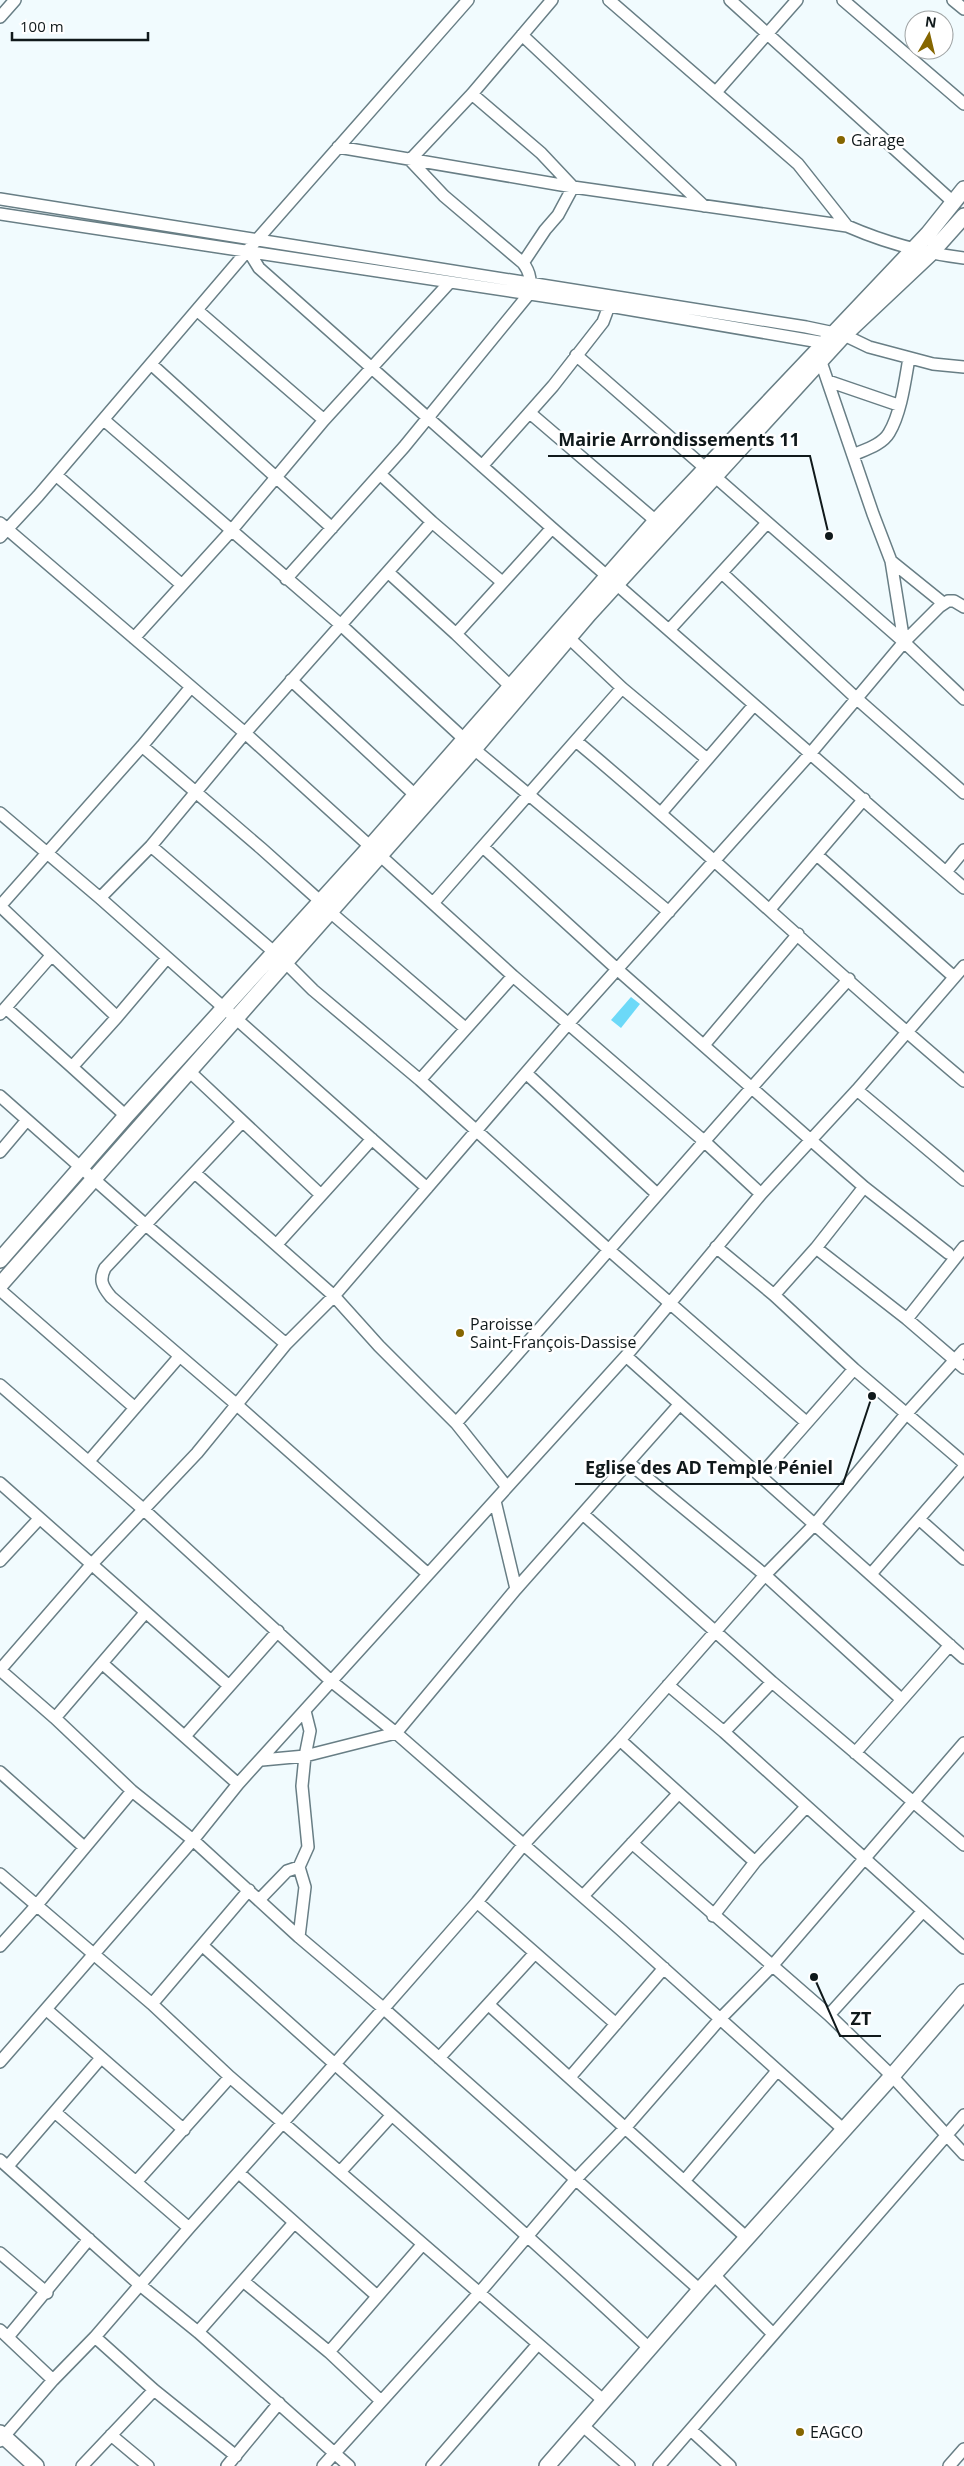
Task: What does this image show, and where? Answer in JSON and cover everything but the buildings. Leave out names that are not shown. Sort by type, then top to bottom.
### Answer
[{"type":"main road","points":[[374,851],[414,794],[468,744],[510,686],[612,580],[835,339],[928,234],[952,201],[964,189]]},
{"type":"main road","points":[[0,1260],[224,1008],[279,956],[468,744],[569,638],[656,521],[711,473],[821,362],[835,339],[930,254],[964,216]]},
{"type":"main road","points":[[0,1285],[236,1018],[279,956]]},
{"type":"main road","points":[[547,2466],[583,2426],[603,2400],[892,2076],[964,1992]]},
{"type":"main road","points":[[1,2437],[36,2466]]},
{"type":"street","points":[[0,17],[15,0]]},
{"type":"street","points":[[468,0],[248,250],[198,311],[56,475],[2,529],[245,733],[374,851],[434,902],[513,976],[705,1142],[761,1194]]},
{"type":"street","points":[[410,160],[472,94],[552,0]]},
{"type":"street","points":[[609,0],[798,164],[847,226]]},
{"type":"street","points":[[730,0],[952,201]]},
{"type":"street","points":[[716,92],[797,0]]},
{"type":"street","points":[[843,0],[964,104]]},
{"type":"street","points":[[953,0],[964,10]]},
{"type":"street","points":[[522,35],[704,206]]},
{"type":"street","points":[[472,94],[541,153],[572,187]]},
{"type":"street","points":[[338,148],[572,187],[847,226],[880,241],[912,250],[964,258]]},
{"type":"street","points":[[286,579],[380,474],[529,294],[531,283],[530,271],[523,263],[444,196],[410,160]]},
{"type":"street","points":[[523,263],[545,230],[558,215],[572,187]]},
{"type":"street","points":[[0,199],[531,283],[835,339],[933,364],[964,367]]},
{"type":"street","points":[[0,214],[835,339]]},
{"type":"street","points":[[248,250],[259,268],[427,418],[964,888]]},
{"type":"street","points":[[134,638],[230,531],[371,367],[450,282]]},
{"type":"street","points":[[482,466],[530,413],[603,322],[609,306]]},
{"type":"street","points":[[198,311],[324,420]]},
{"type":"street","points":[[576,355],[904,642],[964,699]]},
{"type":"street","points":[[853,455],[876,445],[888,434],[904,389],[908,358]]},
{"type":"street","points":[[821,362],[892,561],[904,642]]},
{"type":"street","points":[[151,364],[277,476],[332,528]]},
{"type":"street","points":[[828,381],[898,405]]},
{"type":"street","points":[[530,413],[656,521]]},
{"type":"street","points":[[104,420],[340,626],[468,744],[669,912]]},
{"type":"street","points":[[380,474],[502,582]]},
{"type":"street","points":[[56,475],[182,585]]},
{"type":"street","points":[[100,898],[150,846],[291,680],[389,573],[432,522]]},
{"type":"street","points":[[670,630],[766,523]]},
{"type":"street","points":[[456,634],[552,528]]},
{"type":"street","points":[[892,561],[943,603]]},
{"type":"street","points":[[389,573],[510,686]]},
{"type":"street","points":[[722,573],[856,698],[964,793]]},
{"type":"street","points":[[700,2290],[383,2008],[299,1937],[193,1840],[132,1790],[0,1670],[91,1565],[197,1452],[286,1344],[334,1296],[478,1131],[568,1024],[810,754],[904,642],[943,603],[954,601],[964,607]]},
{"type":"street","points":[[569,638],[622,688],[707,759]]},
{"type":"street","points":[[291,680],[414,794]]},
{"type":"street","points":[[117,1017],[0,906],[191,688]]},
{"type":"street","points":[[434,902],[622,688]]},
{"type":"street","points":[[661,813],[754,705]]},
{"type":"street","points":[[576,741],[715,860],[906,1032],[964,1081]]},
{"type":"street","points":[[142,746],[466,1028]]},
{"type":"street","points":[[770,909],[864,799]]},
{"type":"street","points":[[0,813],[100,898],[427,1188]]},
{"type":"street","points":[[150,846],[279,956],[313,990],[420,1080],[609,1250],[671,1302],[806,1422]]},
{"type":"street","points":[[483,847],[618,970],[752,1086],[864,1187],[948,1253]]},
{"type":"street","points":[[946,872],[964,850]]},
{"type":"street","points":[[817,855],[954,977]]},
{"type":"street","points":[[704,1045],[798,934]]},
{"type":"street","points":[[51,956],[3,1011],[72,1067],[126,1116]]},
{"type":"street","points":[[72,1067],[168,958]]},
{"type":"street","points":[[0,2061],[47,2010],[193,1840],[238,1784],[262,1760],[331,1681],[626,1356],[761,1194],[857,1090],[964,966]]},
{"type":"street","points":[[420,1080],[513,976]]},
{"type":"street","points":[[456,1423],[705,1142],[752,1086],[849,979]]},
{"type":"street","points":[[188,1071],[321,1195]]},
{"type":"street","points":[[527,1074],[657,1194]]},
{"type":"street","points":[[857,1090],[964,1180]]},
{"type":"street","points":[[0,1096],[95,1178],[147,1226],[286,1344]]},
{"type":"street","points":[[0,1152],[27,1120]]},
{"type":"street","points":[[242,1122],[196,1174],[106,1268],[101,1281],[110,1297],[237,1405],[428,1574]]},
{"type":"street","points":[[277,1244],[372,1139]]},
{"type":"street","points":[[196,1174],[334,1296],[378,1346],[456,1423],[507,1487]]},
{"type":"street","points":[[774,1295],[816,1248],[864,1187]]},
{"type":"street","points":[[716,1247],[774,1295],[854,1369],[964,1463]]},
{"type":"street","points":[[907,1319],[964,1247]]},
{"type":"street","points":[[816,1248],[907,1319],[960,1364]]},
{"type":"street","points":[[0,1290],[135,1408]]},
{"type":"street","points":[[1,2437],[95,2337],[477,1902],[524,1844],[620,1740],[764,1575],[815,1524],[907,1413],[960,1364],[964,1350]]},
{"type":"street","points":[[626,1356],[964,1658]]},
{"type":"street","points":[[89,1461],[179,1357]]},
{"type":"street","points":[[760,1476],[854,1369]]},
{"type":"street","points":[[1,1389],[89,1461],[331,1681],[396,1733],[524,1844],[844,2130]]},
{"type":"street","points":[[262,1760],[304,1756],[396,1733],[516,1589],[584,1515],[679,1405]]},
{"type":"street","points":[[629,1463],[764,1575],[901,1699]]},
{"type":"street","points":[[871,1574],[964,1467]]},
{"type":"street","points":[[0,1483],[228,1685]]},
{"type":"street","points":[[495,1501],[516,1589]]},
{"type":"street","points":[[584,1515],[772,1682],[964,1845]]},
{"type":"street","points":[[0,1561],[39,1519]]},
{"type":"street","points":[[919,1519],[964,1559]]},
{"type":"street","points":[[55,1718],[145,1613]]},
{"type":"street","points":[[185,1736],[228,1685],[278,1631]]},
{"type":"street","points":[[855,1753],[950,1645]]},
{"type":"street","points":[[103,1664],[238,1784]]},
{"type":"street","points":[[724,1732],[772,1682]]},
{"type":"street","points":[[668,1685],[724,1732],[964,1948]]},
{"type":"street","points":[[299,1937],[306,1886],[299,1867],[308,1847],[302,1786],[304,1756],[310,1731],[305,1711]]},
{"type":"street","points":[[620,1740],[755,1862]]},
{"type":"street","points":[[323,2466],[480,2292],[576,2179],[626,2127],[720,2019],[772,1966],[964,1743]]},
{"type":"street","points":[[0,1772],[84,1847]]},
{"type":"street","points":[[0,1946],[36,1906],[132,1790]]},
{"type":"street","points":[[583,1896],[678,1794]]},
{"type":"street","points":[[712,1916],[755,1862],[806,1807]]},
{"type":"street","points":[[632,1843],[712,1916],[829,2015],[892,2076],[964,2154]]},
{"type":"street","points":[[259,1900],[286,1871],[299,1867]]},
{"type":"street","points":[[0,1874],[152,2004],[230,2077],[603,2400]]},
{"type":"street","points":[[152,2004],[249,1890]]},
{"type":"street","points":[[477,1902],[616,2024]]},
{"type":"street","points":[[829,2015],[923,1912]]},
{"type":"street","points":[[203,1946],[391,2116],[529,2235],[649,2348]]},
{"type":"street","points":[[439,2058],[535,1952]]},
{"type":"street","points":[[571,2076],[664,1968]]},
{"type":"street","points":[[489,2005],[571,2076],[747,2238]]},
{"type":"street","points":[[47,2010],[184,2130]]},
{"type":"street","points":[[101,2058],[56,2113],[4,2163],[140,2285],[198,2332],[349,2466]]},
{"type":"street","points":[[685,2180],[778,2071]]},
{"type":"street","points":[[137,2181],[230,2077]]},
{"type":"street","points":[[56,2113],[137,2181],[189,2228]]},
{"type":"street","points":[[660,2466],[964,2115]]},
{"type":"street","points":[[340,2172],[391,2116]]},
{"type":"street","points":[[239,2173],[378,2296]]},
{"type":"street","points":[[198,2332],[294,2223]]},
{"type":"street","points":[[53,2380],[4,2334],[46,2293],[89,2239]]},
{"type":"street","points":[[329,2352],[422,2244]]},
{"type":"street","points":[[0,2253],[46,2293]]},
{"type":"street","points":[[714,2275],[773,2334]]},
{"type":"street","points":[[243,2281],[329,2352],[381,2401]]},
{"type":"street","points":[[95,2337],[154,2390],[236,2456]]},
{"type":"street","points":[[432,2466],[538,2344]]},
{"type":"street","points":[[82,2466],[154,2390]]},
{"type":"street","points":[[227,2466],[279,2403]]},
{"type":"street","points":[[583,2426],[629,2466]]},
{"type":"street","points":[[691,2430],[730,2466]]},
{"type":"street","points":[[110,2435],[148,2466]]},
{"type":"street","points":[[950,2466],[964,2449]]},
{"type":"shaded area","points":[[631,997],[640,1004],[621,1028],[611,1020]]},
{"type":"place","name":"Garage","points":[[841,140]]},
{"type":"place","name":"Mairie Arrondissements 11","points":[[829,536]]},
{"type":"place","name":"Paroisse Saint-François-Dassise","points":[[460,1333]]},
{"type":"place","name":"Eglise des AD Temple Péniel","points":[[872,1396]]},
{"type":"place","name":"ZT","points":[[814,1977]]},
{"type":"place","name":"EAGCO","points":[[800,2432]]}]
